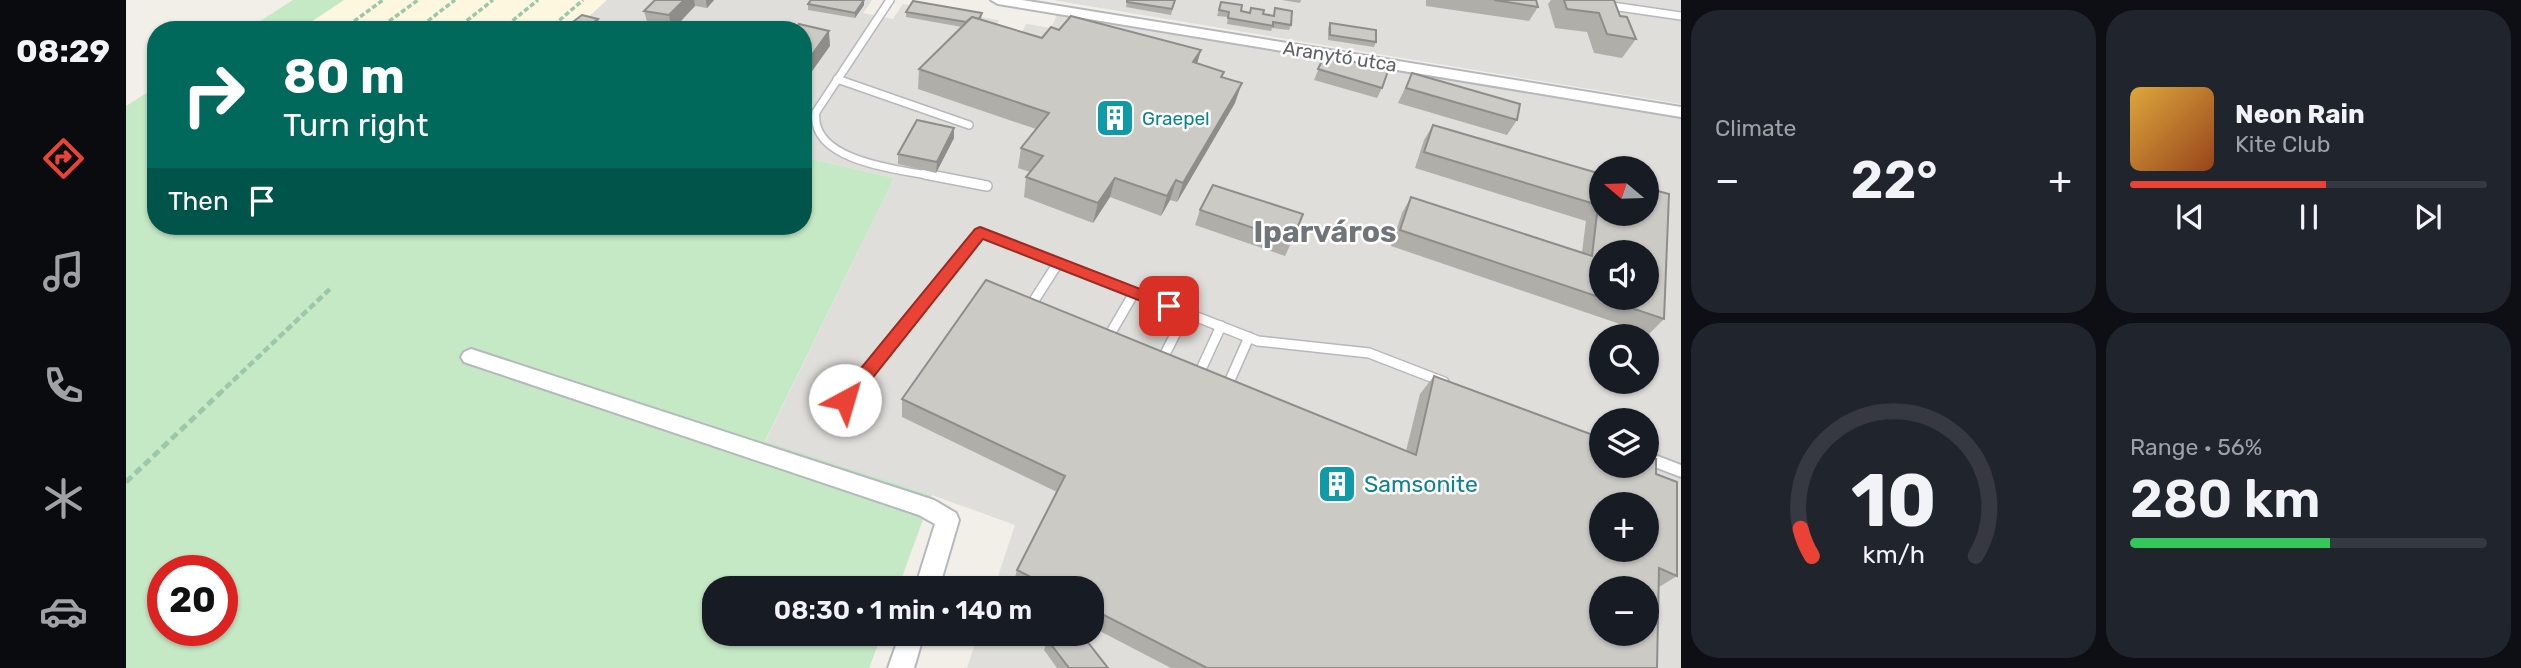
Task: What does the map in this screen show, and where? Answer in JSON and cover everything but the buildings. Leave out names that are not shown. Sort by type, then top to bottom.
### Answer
[{"type":"street","name":"Aranytó utca","points":[[998,0],[1681,112]]},
{"type":"street","points":[[471,357],[926,507],[948,520],[931,576]]},
{"type":"street","points":[[901,668],[908,646]]},
{"type":"lane","points":[[890,0],[816,112],[814,121],[821,139],[852,157],[987,186]]},
{"type":"lane","points":[[1593,4],[1681,16]]},
{"type":"lane","points":[[837,79],[969,125]]},
{"type":"lane","points":[[845,400],[980,232],[1258,341],[1369,353],[1459,387]]},
{"type":"lane","points":[[1028,310],[1058,263]]},
{"type":"lane","points":[[1106,341],[1134,293]]},
{"type":"lane","points":[[1162,360],[1186,313]]},
{"type":"lane","points":[[1198,376],[1221,326]]},
{"type":"lane","points":[[1227,387],[1249,337]]},
{"type":"lane","points":[[1659,463],[1681,471]]},
{"type":"path","points":[[354,21],[383,0]]},
{"type":"path","points":[[389,21],[418,0]]},
{"type":"path","points":[[428,21],[455,0]]},
{"type":"path","points":[[466,21],[493,0]]},
{"type":"path","points":[[512,21],[538,0]]},
{"type":"path","points":[[558,21],[583,0]]},
{"type":"path","points":[[126,482],[332,288]]},
{"type":"shaded area","points":[[344,0],[607,0],[584,21],[312,21]]},
{"type":"shaded area","points":[[607,0],[872,0],[863,13],[893,19],[903,4],[999,20],[991,37],[1018,40],[1026,24],[1051,28],[1057,15],[1681,117],[1681,668],[967,668],[974,646],[1104,646],[1104,576],[998,576],[1015,525],[932,495],[765,442],[894,178],[812,159],[812,21],[584,21]]},
{"type":"shaded area","points":[[1052,0],[1681,0],[1681,104],[1414,60]]},
{"type":"green space","points":[[293,0],[344,0],[312,21],[260,21]]},
{"type":"green space","points":[[147,93],[147,235],[812,235],[812,159],[894,178],[765,441],[932,495],[902,576],[702,576],[702,646],[877,646],[869,668],[126,668],[126,106]]},
{"type":"place","name":"Graepel","points":[[1115,118]]},
{"type":"place","name":"Samsonite","points":[[1337,484]]},
{"type":"district","name":"Iparváros","points":[[1325,232]]},
{"type":"route","points":[[845,400],[980,232],[1169,306]]}]
